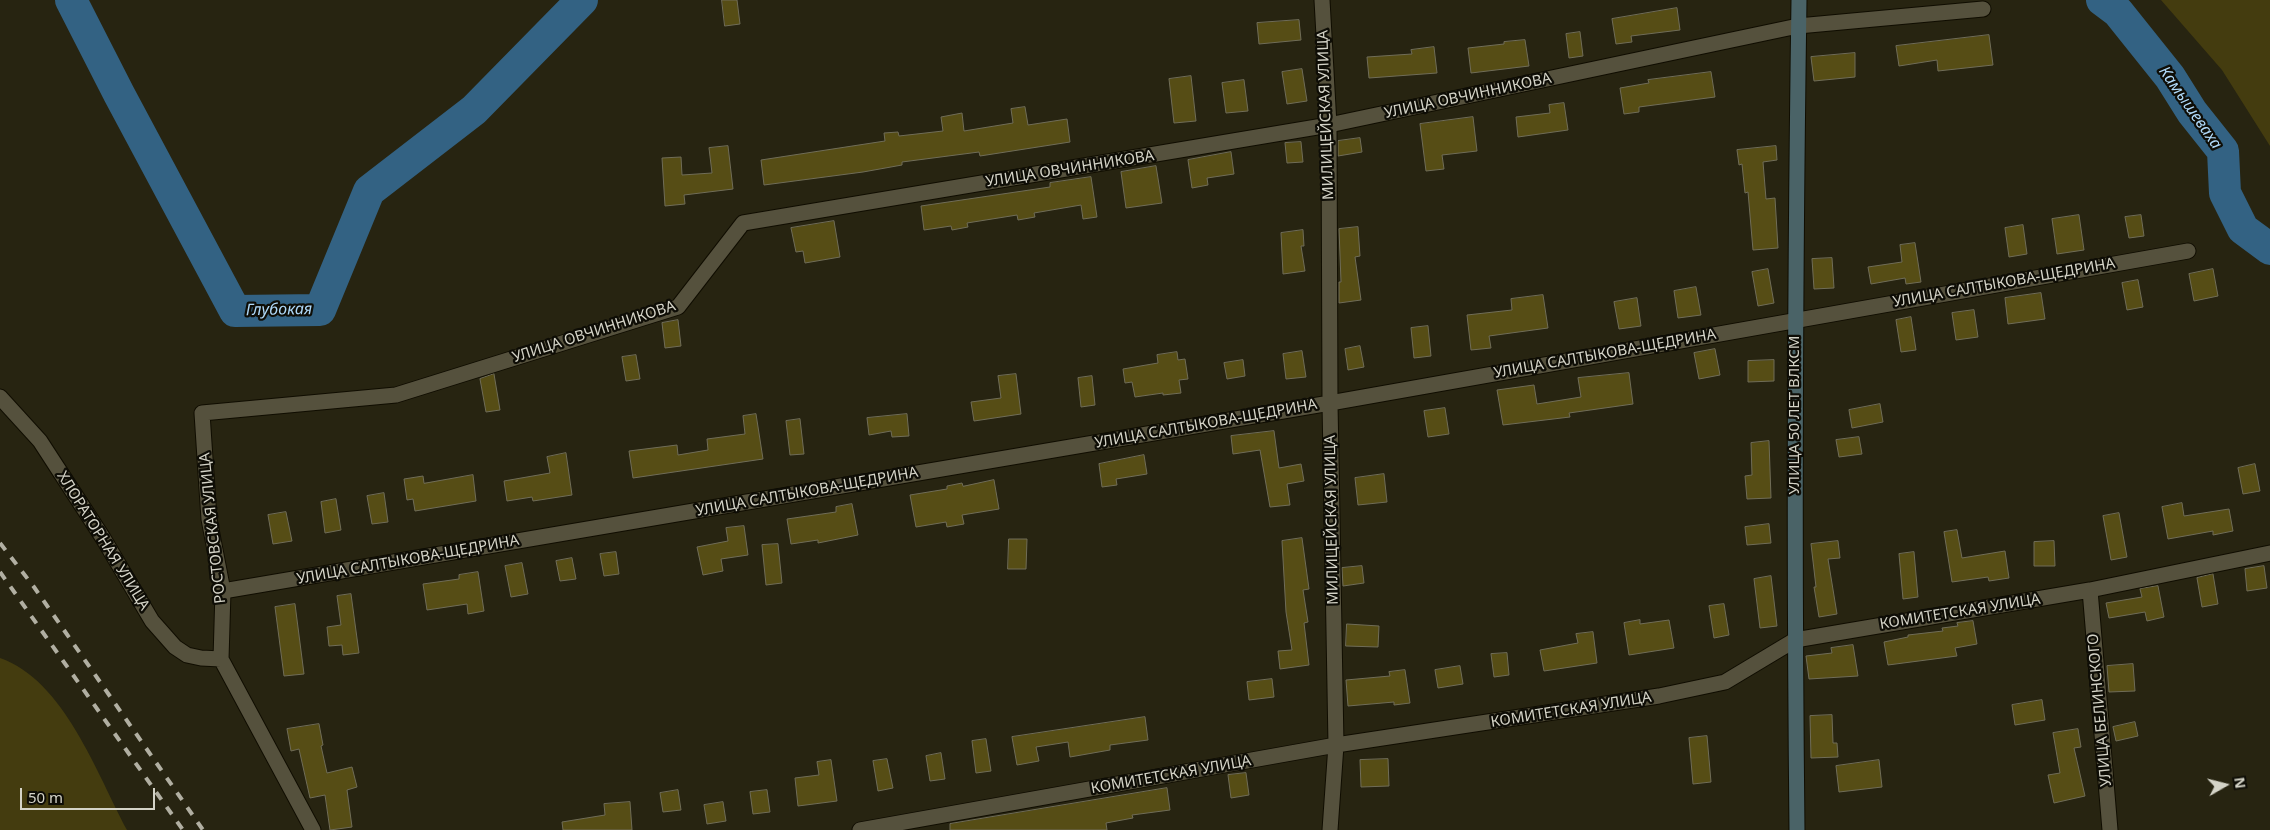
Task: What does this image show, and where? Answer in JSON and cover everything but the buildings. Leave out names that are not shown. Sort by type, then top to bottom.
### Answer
[{"type":"main road","name":"УЛИЦА 50 ЛЕТ ВЛКСМ","points":[[1797,830],[1795,320],[1799,0]]},
{"type":"street","name":"МИЛИЦЕЙСКАЯ УЛИЦА","points":[[1322,0],[1329,125],[1330,403],[1336,745],[1330,830]]},
{"type":"street","name":"УЛИЦА ОВЧИННИКОВА","points":[[202,413],[396,395],[678,307],[743,223],[1329,125],[1798,26],[1983,8]]},
{"type":"street","name":"УЛИЦА САЛТЫКОВА-ЩЕДРИНА","points":[[223,591],[1330,403],[2188,251]]},
{"type":"street","name":"ХЛОРАТОРНАЯ УЛИЦА","points":[[0,398],[40,441],[103,538],[152,621],[175,647],[187,655],[221,659]]},
{"type":"street","name":"РОСТОВСКАЯ УЛИЦА","points":[[202,413],[209,519],[223,591],[221,659],[313,830]]},
{"type":"street","name":"КОМИТЕТСКАЯ УЛИЦА","points":[[860,830],[1336,745],[1659,696],[1725,682],[1795,640],[2090,590],[2270,553]]},
{"type":"street","name":"УЛИЦА БЕЛИНСКОГО","points":[[2090,590],[2110,830]]},
{"type":"shaded area","points":[[2161,0],[2270,0],[2270,146],[2222,70]]},
{"type":"shaded area","points":[[0,658],[23,669],[43,686],[60,707],[91,757],[127,830],[0,830]]},
{"type":"waterway","name":"Глубокая","points":[[71,0],[235,311],[320,310],[369,191],[474,110],[582,0]]},
{"type":"waterway","name":"Камышеваха","points":[[2102,0],[2118,12],[2170,77],[2192,112],[2223,151],[2225,193],[2243,229],[2270,249]]},
{"type":"railway","points":[[0,543],[34,587],[203,830]]},
{"type":"railway","points":[[0,572],[183,830]]}]
